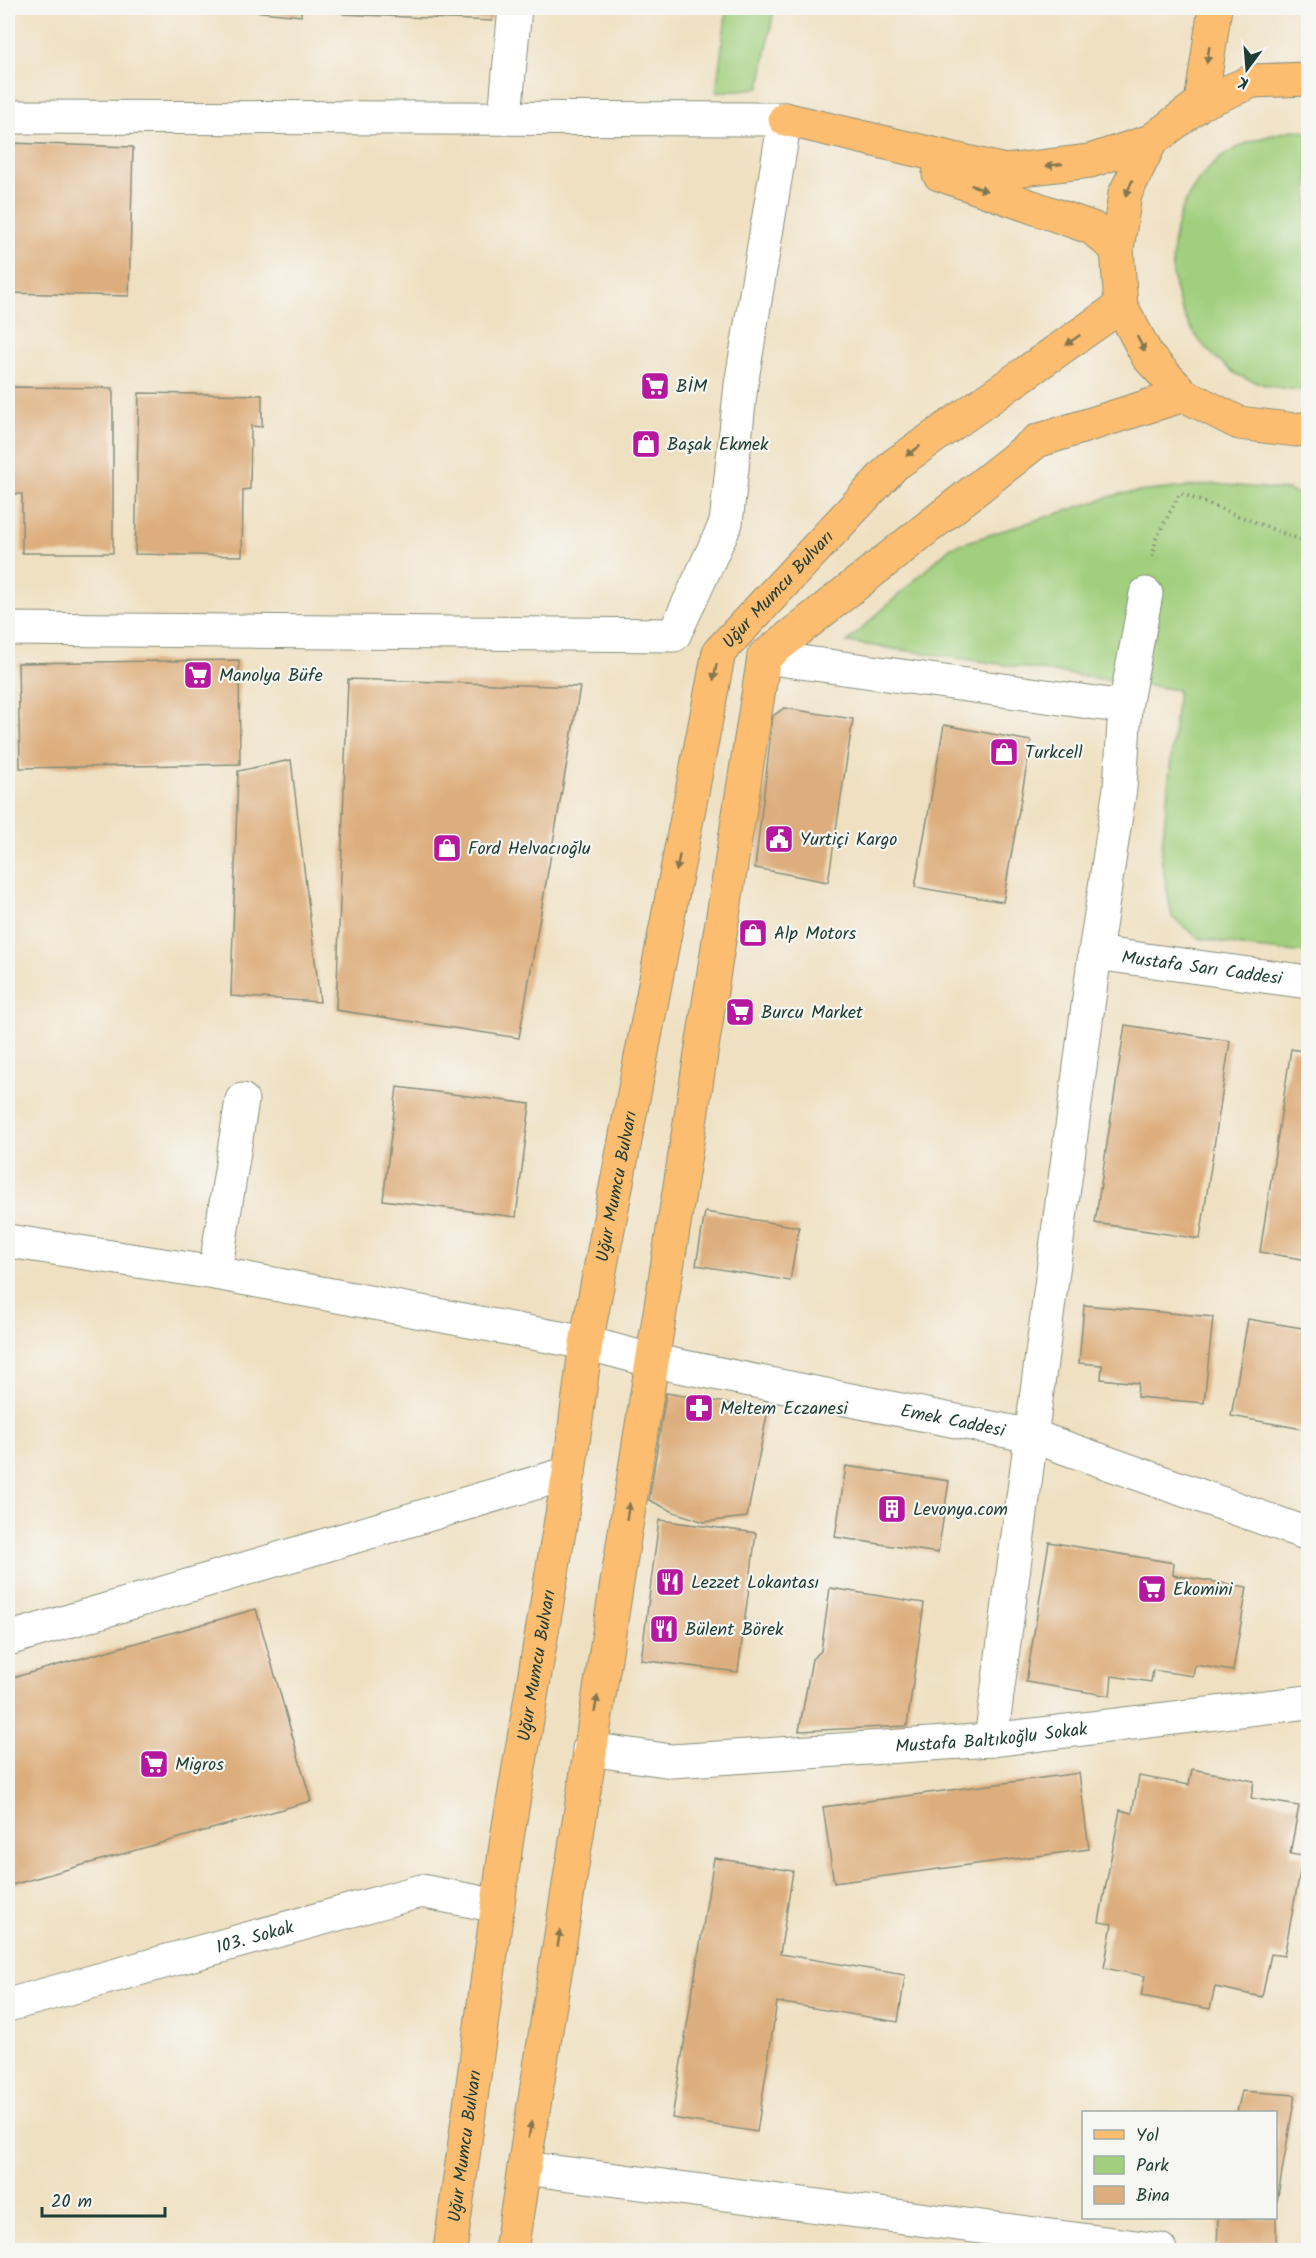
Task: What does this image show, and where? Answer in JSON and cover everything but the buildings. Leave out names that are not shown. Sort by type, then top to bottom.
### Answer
[{"type":"main road","points":[[1201,103],[1215,8]]},
{"type":"main road","points":[[785,119],[1005,171],[1090,161],[1151,141],[1201,103],[1253,81],[1308,79]]},
{"type":"main road","points":[[785,119],[1092,228],[1117,249]]},
{"type":"main road","points":[[1151,141],[1125,194],[1117,249],[1121,306],[1148,357],[1184,395],[1239,423],[1296,430],[1308,428]]},
{"type":"main road","name":"Uğur Mumcu Bulvarı","points":[[450,2250],[498,1906],[569,1473],[586,1343],[718,652],[894,465],[1121,306]]},
{"type":"main road","name":"Uğur Mumcu Bulvarı","points":[[511,2250],[764,657],[1036,441],[1184,395]]},
{"type":"street","points":[[506,116],[515,8]]},
{"type":"street","points":[[8,117],[506,116],[785,119],[741,385],[726,523],[674,635],[8,629]]},
{"type":"street","points":[[991,1740],[1095,953],[1120,788],[1125,708],[1146,594]]},
{"type":"street","points":[[764,657],[1125,708]]},
{"type":"street","name":"Mustafa Sarı Caddesi","points":[[1095,953],[1308,982]]},
{"type":"street","points":[[215,1273],[242,1100]]},
{"type":"street","name":"Emek Caddesi","points":[[8,1241],[215,1273],[586,1343],[654,1361],[1032,1436],[1308,1534]]},
{"type":"street","points":[[8,1639],[569,1473]]},
{"type":"street","name":"Mustafa Baltıkoğlu Sokak","points":[[589,1749],[672,1761],[991,1740],[1308,1702]]},
{"type":"street","name":"103. Sokak","points":[[10,2006],[421,1891],[498,1906]]},
{"type":"street","points":[[524,2168],[1160,2250]]},
{"type":"path","points":[[1146,594],[1156,539],[1179,493],[1308,543]]},
{"type":"green space","points":[[727,8],[774,8],[760,88],[716,92]]},
{"type":"green space","points":[[1294,130],[1308,132],[1308,390],[1281,388],[1255,382],[1235,373],[1216,358],[1197,337],[1183,313],[1175,286],[1172,259],[1175,231],[1184,205],[1198,181],[1218,160],[1235,149],[1264,137]]},
{"type":"green space","points":[[1214,484],[1287,490],[1308,497],[1308,953],[1252,948],[1198,938],[1172,917],[1161,857],[1178,690],[847,642],[951,547],[1119,494]]},
{"type":"place","name":"BİM","points":[[655,386]]},
{"type":"place","name":"Başak Ekmek","points":[[646,444]]},
{"type":"place","name":"Manolya Büfe","points":[[198,675]]},
{"type":"place","name":"Turkcell","points":[[1004,752]]},
{"type":"place","name":"Yurtiçi Kargo","points":[[779,839]]},
{"type":"place","name":"Ford Helvacıoğlu","points":[[447,848]]},
{"type":"place","name":"Alp Motors","points":[[753,933]]},
{"type":"place","name":"Burcu Market","points":[[740,1012]]},
{"type":"place","name":"Meltem Eczanesi","points":[[699,1408]]},
{"type":"place","name":"Levonya.com","points":[[892,1509]]},
{"type":"place","name":"Lezzet Lokantası","points":[[670,1582]]},
{"type":"place","name":"Ekomini","points":[[1152,1589]]},
{"type":"place","name":"Bülent Börek","points":[[664,1629]]},
{"type":"place","name":"Migros","points":[[154,1764]]}]
